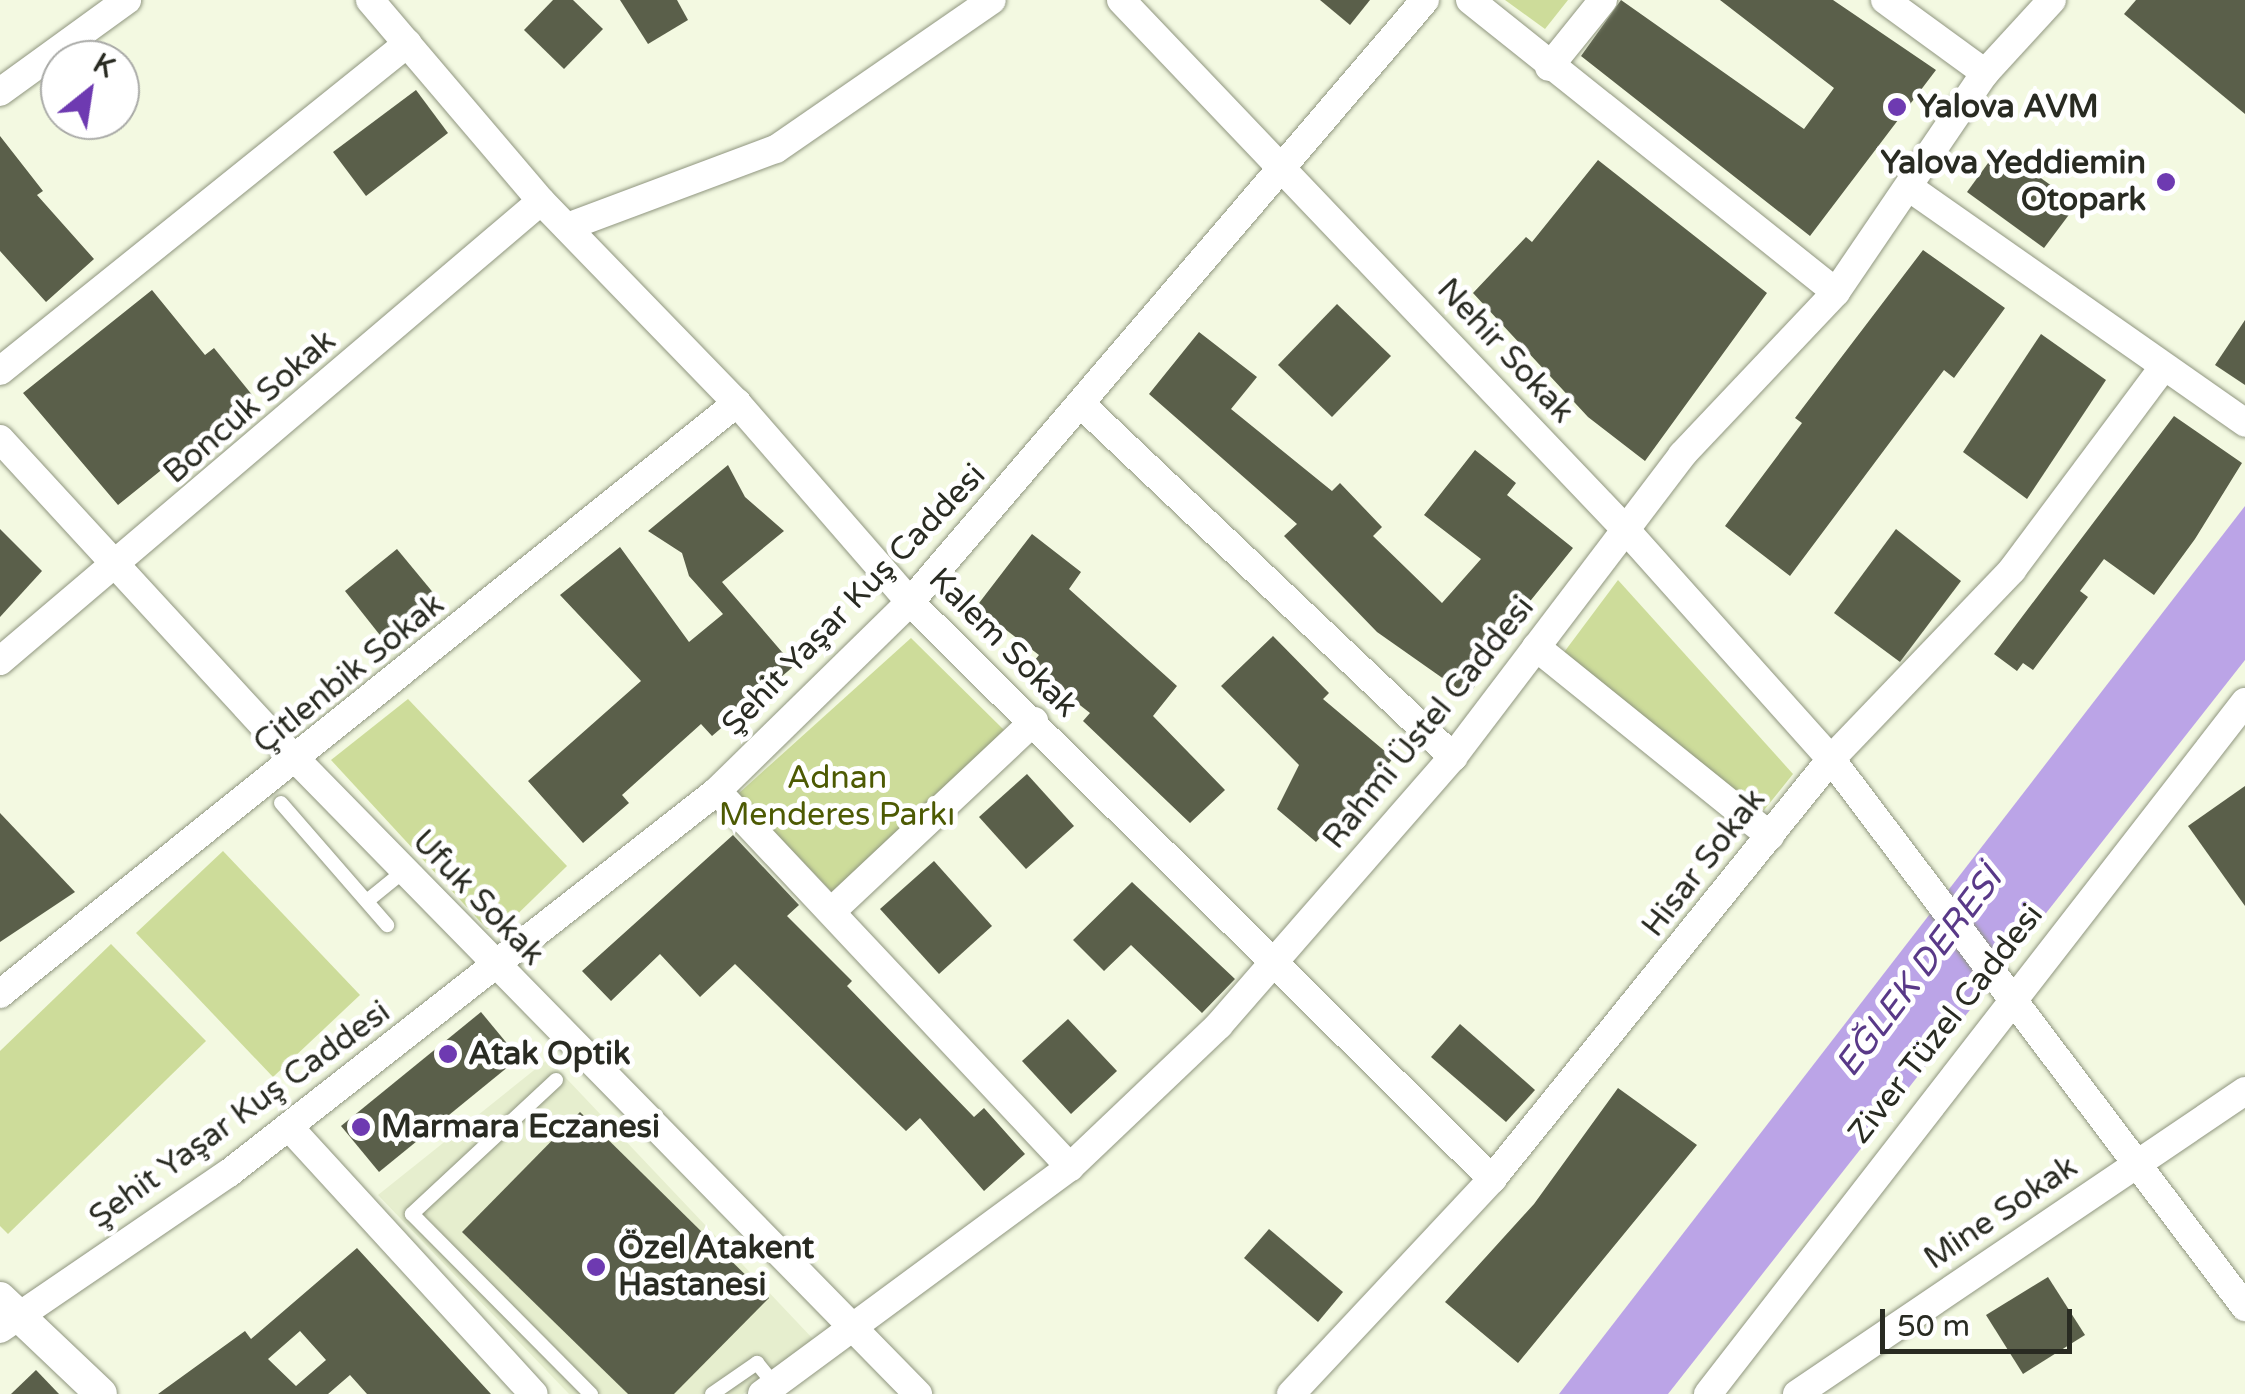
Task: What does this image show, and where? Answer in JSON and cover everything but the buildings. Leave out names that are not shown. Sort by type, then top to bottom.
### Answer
[{"type":"street","points":[[0,92],[127,0]]},
{"type":"street","name":"Kalem Sokak","points":[[370,0],[540,201],[737,403],[910,602],[1034,721],[1272,966],[1492,1178]]},
{"type":"street","points":[[566,227],[776,149],[992,0]]},
{"type":"street","name":"Nehir Sokak","points":[[1121,0],[1626,530],[1831,758],[2141,1161],[2245,1307]]},
{"type":"street","name":"Şehit Yaşar Kuş Caddesi","points":[[6,1315],[289,1128],[717,791],[910,602],[1084,407],[1425,0]]},
{"type":"street","points":[[1470,0],[1836,292]]},
{"type":"street","points":[[1550,67],[1603,0]]},
{"type":"street","points":[[1884,0],[1985,73]]},
{"type":"street","name":"Rahmi Üstel Caddesi","points":[[768,1389],[849,1325],[1070,1167],[1272,966],[1452,757],[1682,456],[1836,292],[1985,73],[2052,0]]},
{"type":"street","points":[[0,371],[408,43]]},
{"type":"street","points":[[1910,188],[2245,423]]},
{"type":"street","name":"Boncuk Sokak","points":[[0,661],[118,567],[540,201]]},
{"type":"street","name":"Hisar Sokak","points":[[1290,1394],[1492,1178],[1831,758],[2012,570],[2162,368]]},
{"type":"street","name":"Çitlenbik Sokak","points":[[0,994],[297,760],[737,403]]},
{"type":"street","points":[[1084,407],[1452,757]]},
{"type":"street","name":"Ufuk Sokak","points":[[0,439],[297,760],[918,1394]]},
{"type":"street","points":[[1536,648],[1770,836]]},
{"type":"street","name":"Ziver Tüzel Caddesi","points":[[1708,1394],[2009,989],[2245,702]]},
{"type":"street","points":[[833,910],[1034,721]]},
{"type":"street","points":[[717,791],[833,910],[1070,1167]]},
{"type":"street","name":"Mine Sokak","points":[[1797,1394],[2245,1091]]},
{"type":"street","points":[[289,1128],[534,1394]]},
{"type":"street","points":[[6,1315],[101,1394]]},
{"type":"lane","points":[[281,802],[387,925]]},
{"type":"lane","points":[[366,901],[404,871]]},
{"type":"lane","points":[[556,1080],[412,1214],[591,1394]]},
{"type":"lane","points":[[712,1394],[757,1363],[768,1389]]},
{"type":"shaded area","name":"Özel Atakent Hastanesi","points":[[548,1059],[814,1340],[743,1394],[569,1394],[378,1195]]},
{"type":"green space","points":[[1505,0],[1568,0],[1545,29]]},
{"type":"green space","points":[[1618,580],[1793,774],[1756,820],[1559,659]]},
{"type":"green space","name":"Adnan Menderes Parkı","points":[[911,638],[1005,731],[835,895],[738,794]]},
{"type":"green space","points":[[408,699],[567,866],[504,927],[487,929],[331,760]]},
{"type":"green space","points":[[223,851],[360,995],[273,1077],[136,933]]},
{"type":"green space","points":[[111,944],[206,1041],[8,1234],[0,1226],[0,1051]]},
{"type":"water","name":"EĞLEK DERESİ","points":[[2245,506],[2245,660],[1668,1394],[1559,1394]]},
{"type":"place","name":"Yalova AVM","points":[[1897,107]]},
{"type":"place","name":"Yalova Yeddiemin Otopark","points":[[2166,182]]},
{"type":"place","name":"Atak Optik","points":[[448,1054]]},
{"type":"place","name":"Marmara Eczanesi","points":[[361,1127]]},
{"type":"place","name":"Özel Atakent Hastanesi","points":[[596,1267]]}]
